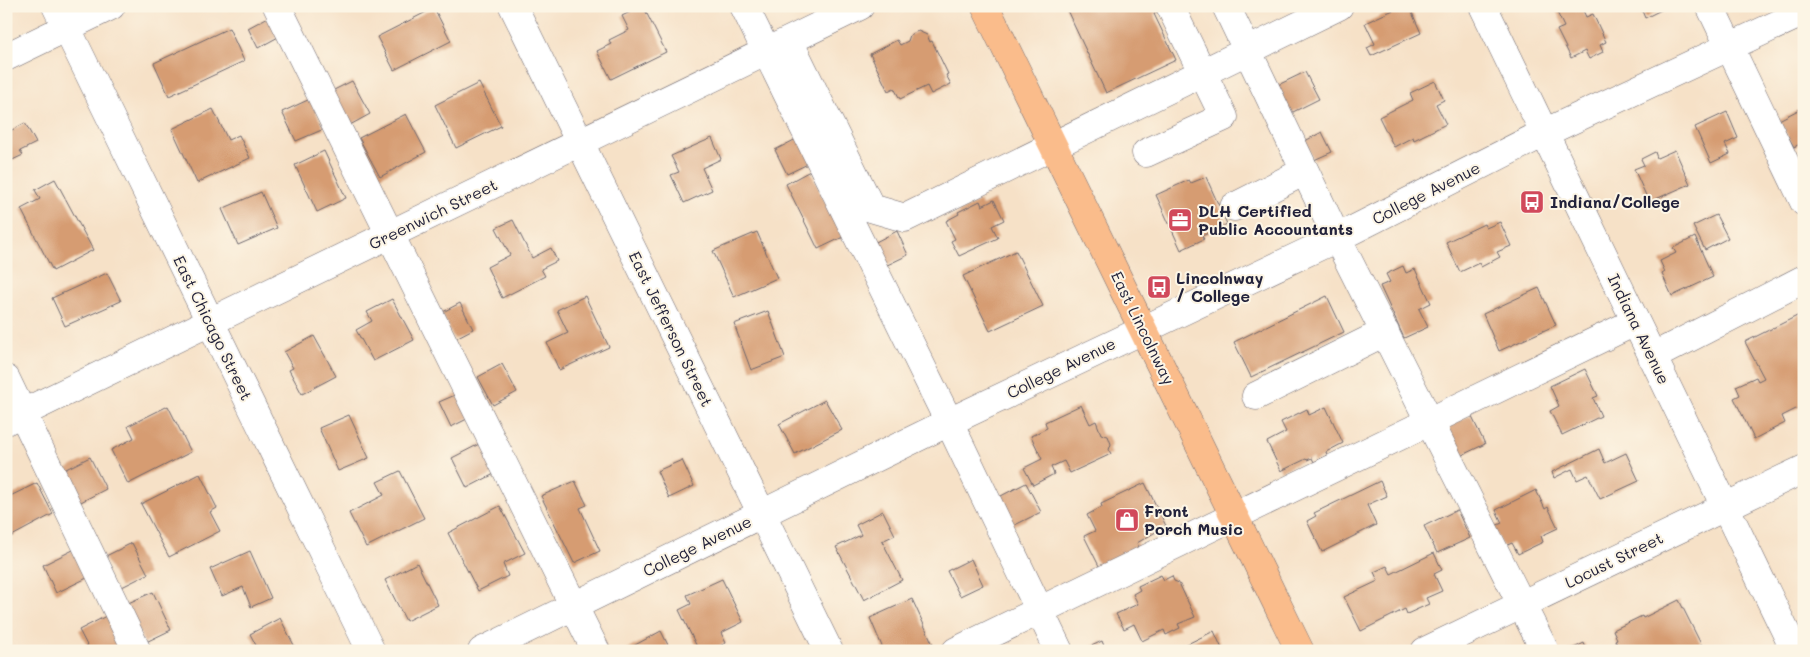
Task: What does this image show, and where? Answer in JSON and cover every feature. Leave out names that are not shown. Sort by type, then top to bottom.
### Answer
[{"type":"main road","name":"East Lincolnway","points":[[985,6],[1300,651]]},
{"type":"street","points":[[6,57],[61,17],[111,6]]},
{"type":"street","points":[[277,6],[596,651]]},
{"type":"street","name":"East Jefferson Street","points":[[513,6],[829,651]]},
{"type":"street","points":[[744,6],[777,46],[871,208],[905,218],[1340,6]]},
{"type":"street","name":"Greenwich Street","points":[[15,417],[860,6]]},
{"type":"street","points":[[1146,154],[1224,117],[1170,6]]},
{"type":"street","points":[[1226,6],[1337,238],[1545,651]]},
{"type":"street","name":"Indiana Avenue","points":[[1483,6],[1795,651]]},
{"type":"street","points":[[1710,6],[1804,202]]},
{"type":"street","name":"College Avenue","points":[[482,651],[949,422],[1337,238],[1544,133],[1804,12]]},
{"type":"street","name":"East Chicago Street","points":[[61,17],[370,651]]},
{"type":"street","points":[[777,46],[949,422],[1060,651]]},
{"type":"street","points":[[1234,207],[1305,171]]},
{"type":"street","points":[[1652,357],[1804,279]]},
{"type":"street","points":[[956,651],[1635,322]]},
{"type":"street","points":[[1256,396],[1385,332]]},
{"type":"street","points":[[6,379],[15,417],[137,651]]},
{"type":"street","name":"Locust Street","points":[[1425,651],[1804,469]]},
{"type":"building","points":[[642,6],[666,52],[611,79],[597,51],[611,44],[609,40],[629,30],[622,16]]},
{"type":"building","points":[[1065,6],[1166,6],[1167,8],[1154,14],[1176,60],[1106,93]]},
{"type":"building","points":[[1402,6],[1409,6],[1421,33],[1371,56],[1367,48],[1375,44],[1365,23]]},
{"type":"building","points":[[1554,6],[1581,6],[1586,17],[1593,14],[1606,42],[1600,45],[1603,52],[1589,59],[1585,51],[1571,58],[1557,30],[1564,27]]},
{"type":"building","points":[[1640,6],[1669,6],[1645,18]]},
{"type":"building","points":[[434,8],[451,41],[394,70],[377,37]]},
{"type":"building","points":[[272,15],[282,35],[258,48],[248,28]]},
{"type":"building","points":[[229,28],[244,61],[169,96],[154,63]]},
{"type":"building","points":[[918,31],[927,35],[930,42],[932,41],[951,84],[931,94],[927,86],[900,99],[894,88],[888,91],[870,54],[897,40],[900,45],[908,41],[910,35]]},
{"type":"building","points":[[1305,72],[1319,99],[1289,114],[1276,86]]},
{"type":"building","points":[[352,81],[370,114],[350,125],[332,91]]},
{"type":"building","points":[[1435,81],[1444,100],[1436,104],[1446,124],[1414,140],[1413,137],[1394,147],[1379,117],[1413,100],[1410,93]]},
{"type":"building","points":[[479,83],[501,126],[456,148],[435,105]]},
{"type":"building","points":[[310,99],[324,129],[296,141],[282,112]]},
{"type":"building","points":[[1804,107],[1804,142],[1794,147],[1779,120]]},
{"type":"building","points":[[213,109],[228,140],[239,135],[250,158],[197,183],[172,129]]},
{"type":"building","points":[[1727,112],[1738,138],[1725,144],[1730,154],[1711,163],[1695,127]]},
{"type":"building","points":[[406,114],[426,152],[380,177],[359,138]]},
{"type":"building","points":[[6,123],[10,131],[25,123],[36,143],[20,151],[23,155],[6,163]]},
{"type":"building","points":[[1322,132],[1332,152],[1314,160],[1305,141]]},
{"type":"building","points":[[800,137],[812,162],[787,174],[775,150]]},
{"type":"building","points":[[712,138],[721,159],[702,168],[712,190],[684,203],[671,175],[679,172],[671,156]]},
{"type":"building","points":[[1675,150],[1690,184],[1649,202],[1634,169],[1644,165],[1641,159],[1655,152],[1657,158]]},
{"type":"building","points":[[324,151],[346,198],[317,212],[295,165]]},
{"type":"building","points":[[810,171],[843,237],[818,249],[786,184]]},
{"type":"building","points":[[1206,177],[1227,224],[1202,236],[1204,239],[1181,250],[1156,195],[1189,180],[1191,183]]},
{"type":"building","points":[[55,179],[93,250],[53,271],[21,209],[40,199],[35,190]]},
{"type":"building","points":[[261,192],[277,228],[238,245],[222,209]]},
{"type":"building","points":[[994,200],[1004,220],[992,226],[998,238],[959,256],[951,241],[955,239],[946,221],[959,214],[958,212],[980,201],[982,206]]},
{"type":"building","points":[[1716,215],[1728,238],[1705,250],[1693,226]]},
{"type":"building","points":[[513,220],[532,258],[551,248],[557,261],[541,269],[545,276],[502,298],[487,267],[510,255],[496,228]]},
{"type":"building","points":[[1500,222],[1511,246],[1497,252],[1500,257],[1481,267],[1479,263],[1460,272],[1446,242],[1484,224],[1486,228]]},
{"type":"building","points":[[897,231],[908,255],[879,269],[868,246]]},
{"type":"building","points":[[757,232],[777,278],[734,297],[713,251]]},
{"type":"building","points":[[1695,237],[1713,277],[1672,296],[1662,274],[1665,272],[1660,261],[1676,253],[1673,248]]},
{"type":"building","points":[[1016,251],[1043,306],[990,331],[963,276]]},
{"type":"building","points":[[1403,266],[1406,273],[1415,269],[1431,303],[1419,309],[1428,327],[1404,338],[1380,286],[1390,282],[1386,274]]},
{"type":"building","points":[[107,273],[121,301],[65,326],[52,298]]},
{"type":"building","points":[[1539,288],[1556,325],[1499,351],[1483,314]]},
{"type":"building","points":[[585,296],[609,347],[559,370],[547,343],[568,333],[557,310]]},
{"type":"building","points":[[1327,296],[1344,332],[1251,377],[1234,342]]},
{"type":"building","points":[[392,299],[414,340],[373,361],[356,330],[372,321],[367,312]]},
{"type":"building","points":[[460,303],[473,329],[454,339],[441,313]]},
{"type":"building","points":[[768,311],[785,357],[751,370],[734,324]]},
{"type":"building","points":[[1803,313],[1804,405],[1782,416],[1785,423],[1754,439],[1734,398],[1740,395],[1736,386],[1756,377],[1758,381],[1764,378],[1745,342]]},
{"type":"building","points":[[314,336],[336,376],[302,394],[289,370],[293,368],[284,352]]},
{"type":"building","points":[[502,364],[517,392],[493,405],[478,377]]},
{"type":"building","points":[[1585,369],[1598,396],[1593,398],[1601,416],[1562,435],[1550,411],[1559,406],[1550,386]]},
{"type":"building","points":[[462,392],[473,416],[451,427],[439,402]]},
{"type":"building","points":[[825,400],[842,430],[795,454],[779,424]]},
{"type":"building","points":[[1081,405],[1090,424],[1096,421],[1101,434],[1108,436],[1111,444],[1109,450],[1111,454],[1070,473],[1064,461],[1051,467],[1054,474],[1033,485],[1024,468],[1042,459],[1031,436],[1047,428],[1045,422]]},
{"type":"building","points":[[168,406],[191,452],[128,484],[111,450],[134,438],[128,426]]},
{"type":"building","points":[[1326,407],[1343,443],[1326,452],[1327,455],[1314,462],[1312,458],[1306,459],[1281,471],[1267,442],[1286,432],[1281,422],[1307,409],[1309,415]]},
{"type":"building","points":[[349,415],[369,458],[338,471],[319,428]]},
{"type":"building","points":[[1471,415],[1485,444],[1458,457],[1444,428]]},
{"type":"building","points":[[483,442],[498,472],[467,488],[452,458]]},
{"type":"building","points":[[1599,449],[1605,463],[1626,453],[1639,481],[1600,499],[1588,475],[1577,480],[1572,469],[1554,478],[1552,472]]},
{"type":"building","points":[[90,457],[106,489],[77,504],[60,472]]},
{"type":"building","points":[[682,460],[694,486],[669,498],[657,471]]},
{"type":"building","points":[[400,471],[424,518],[366,547],[349,513],[384,495],[377,482]]},
{"type":"building","points":[[200,474],[217,508],[210,512],[220,531],[169,557],[141,504]]},
{"type":"building","points":[[575,481],[587,505],[580,508],[600,551],[574,563],[541,496]]},
{"type":"building","points":[[1380,481],[1387,496],[1367,505],[1376,525],[1322,552],[1307,521],[1316,516],[1314,513]]},
{"type":"building","points":[[37,483],[53,514],[10,537],[6,529],[6,498]]},
{"type":"building","points":[[1026,483],[1041,512],[1013,526],[999,497]]},
{"type":"building","name":"Front Porch Music","points":[[1145,483],[1166,526],[1137,543],[1141,552],[1100,568],[1084,536],[1095,531],[1087,515],[1102,507],[1101,504]]},
{"type":"building","points":[[1536,490],[1545,509],[1548,507],[1558,528],[1541,536],[1543,542],[1518,554],[1512,543],[1503,547],[1493,527],[1502,523],[1496,510]]},
{"type":"building","points":[[500,506],[525,553],[503,564],[508,576],[478,591],[448,533]]},
{"type":"building","points":[[1457,510],[1470,538],[1437,553],[1424,526]]},
{"type":"building","points":[[883,511],[895,535],[882,541],[902,580],[864,600],[836,547],[861,535],[856,525]]},
{"type":"building","points":[[132,543],[148,574],[120,588],[104,557]]},
{"type":"building","points":[[75,549],[89,577],[56,593],[43,565]]},
{"type":"building","points":[[250,551],[271,598],[251,607],[243,587],[222,596],[210,569]]},
{"type":"building","points":[[1434,553],[1442,570],[1434,574],[1442,591],[1426,598],[1429,604],[1407,614],[1405,609],[1361,631],[1344,597],[1378,581],[1374,572],[1387,566],[1391,574]]},
{"type":"building","points":[[971,559],[983,585],[960,596],[947,571]]},
{"type":"building","points":[[417,563],[438,605],[406,621],[385,580]]},
{"type":"building","points":[[1161,575],[1164,580],[1172,576],[1174,581],[1179,583],[1195,617],[1178,624],[1180,628],[1166,635],[1164,630],[1142,641],[1134,624],[1124,629],[1116,614],[1138,604],[1133,594],[1140,590],[1138,586]]},
{"type":"building","points":[[722,579],[743,622],[721,633],[726,643],[709,651],[699,651],[679,610],[691,604],[687,595]]},
{"type":"building","points":[[153,592],[171,630],[144,643],[126,604]]},
{"type":"building","points":[[912,599],[936,651],[884,651],[870,618]]},
{"type":"building","points":[[1679,600],[1702,646],[1692,651],[1620,651],[1613,630]]},
{"type":"building","points":[[108,615],[124,645],[114,651],[90,651],[79,630]]},
{"type":"building","points":[[280,618],[297,651],[259,651],[250,634]]},
{"type":"building","points":[[661,631],[671,651],[624,651]]},
{"type":"building","points":[[1214,631],[1223,651],[1178,651],[1177,649]]},
{"type":"building","points":[[1102,641],[1106,651],[1081,651]]},
{"type":"building","points":[[1584,643],[1587,651],[1568,651]]},
{"type":"place","name":"Indiana/College","points":[[1532,202]]},
{"type":"place","name":"DLH Certified Public Accountants","points":[[1180,220]]},
{"type":"place","name":"Lincolnway / College","points":[[1159,287]]},
{"type":"place","name":"Front Porch Music","points":[[1127,520]]}]
